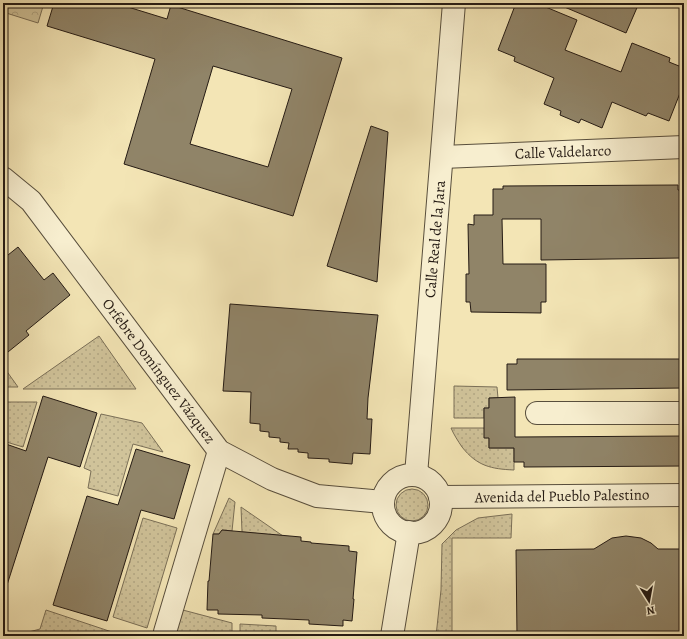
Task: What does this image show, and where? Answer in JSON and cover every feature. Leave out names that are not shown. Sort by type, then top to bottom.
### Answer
[{"type":"street","name":"Calle Real de la Jara","points":[[416,475],[454,3]]},
{"type":"street","name":"Calle Valdelarco","points":[[442,157],[684,147]]},
{"type":"street","name":"Orfebre Domínguez Vázquez","points":[[3,178],[31,201],[219,451],[272,479],[317,496],[383,502]]},
{"type":"street","points":[[537,413],[684,413]]},
{"type":"street","points":[[165,632],[219,451]]},
{"type":"street","points":[[416,475],[425,478],[437,489],[440,497],[441,506],[439,515],[427,528],[418,532],[402,531],[395,527],[390,523],[383,509],[385,493],[390,485],[398,479],[406,476],[416,475]]},
{"type":"street","name":"Avenida del Pueblo Palestino","points":[[440,497],[684,494]]},
{"type":"street","points":[[392,636],[409,532]]},
{"type":"green space","points":[[3,3],[44,3],[38,23],[3,12]]},
{"type":"green space","points":[[99,336],[136,389],[23,389]]},
{"type":"green space","points":[[3,366],[18,387],[3,387]]},
{"type":"green space","points":[[454,386],[497,387],[498,398],[489,398],[489,408],[484,408],[484,418],[454,418]]},
{"type":"green space","points":[[3,402],[37,402],[23,447],[3,441]]},
{"type":"green space","points":[[101,414],[142,423],[163,452],[133,444],[118,496],[88,488],[91,471],[84,468]]},
{"type":"green space","points":[[451,428],[484,428],[489,438],[489,448],[514,448],[514,470],[491,467],[473,458],[462,447]]},
{"type":"green space","points":[[409,489],[415,489],[425,496],[428,505],[427,511],[421,518],[415,521],[409,521],[399,514],[396,508],[396,502],[403,492]]},
{"type":"green space","points":[[229,498],[235,502],[232,531],[222,530],[219,534],[213,534]]},
{"type":"green space","points":[[241,507],[283,536],[242,532]]},
{"type":"green space","points":[[512,514],[511,538],[452,538],[452,636],[436,636],[441,590],[442,544],[456,530],[478,518]]},
{"type":"green space","points":[[143,518],[177,528],[147,628],[113,617]]},
{"type":"green space","points":[[179,609],[232,623],[232,636],[172,636]]},
{"type":"green space","points":[[46,610],[123,636],[23,636],[25,633],[40,629]]},
{"type":"green space","points":[[240,624],[276,626],[276,636],[240,636]]},
{"type":"building","points":[[54,3],[115,3],[167,19],[171,5],[342,58],[293,216],[124,164],[155,59],[47,26]],"holes":[[[213,66],[292,89],[268,167],[190,144]]]},
{"type":"building","points":[[516,3],[536,3],[577,20],[565,50],[621,72],[632,43],[670,58],[669,62],[684,68],[684,83],[669,121],[648,113],[646,116],[612,102],[602,128],[581,119],[579,123],[560,115],[561,111],[544,104],[554,78],[514,61],[515,57],[498,50]]},
{"type":"building","points":[[555,3],[639,3],[626,33]]},
{"type":"building","points":[[371,126],[388,132],[377,282],[327,266]]},
{"type":"building","points":[[678,185],[678,190],[684,190],[684,254],[680,254],[680,258],[541,260],[541,219],[502,219],[503,264],[546,264],[546,302],[541,302],[541,313],[471,312],[470,302],[466,302],[466,274],[469,274],[468,224],[474,225],[474,215],[493,215],[493,189],[503,189],[503,186]]},
{"type":"building","points":[[18,247],[44,280],[53,273],[70,295],[26,331],[29,335],[3,356],[3,259]]},
{"type":"building","points":[[230,304],[378,315],[368,398],[367,419],[372,419],[370,454],[353,453],[352,464],[329,462],[329,459],[308,458],[308,453],[298,452],[298,449],[288,449],[289,443],[280,442],[280,438],[269,437],[269,432],[260,431],[260,424],[250,423],[251,392],[223,391]]},
{"type":"building","points":[[517,359],[684,359],[684,388],[507,390],[507,364],[517,364]]},
{"type":"building","points":[[43,396],[97,413],[80,467],[48,457],[7,585],[3,584],[3,443],[26,451]]},
{"type":"building","points":[[515,397],[515,437],[684,436],[684,466],[524,467],[524,462],[514,462],[514,448],[489,448],[489,438],[484,438],[484,408],[489,408],[489,398]]},
{"type":"building","points":[[136,449],[190,465],[174,519],[141,510],[107,621],[53,605],[87,496],[118,505]]},
{"type":"building","points":[[222,530],[301,537],[301,541],[311,543],[349,546],[349,551],[357,552],[352,621],[343,620],[343,626],[309,624],[309,620],[262,618],[262,615],[218,614],[218,610],[207,610],[208,581],[213,534],[219,534]]},
{"type":"building","points":[[626,536],[641,538],[651,543],[658,549],[684,549],[684,636],[517,636],[516,550],[594,549],[612,538]]}]
